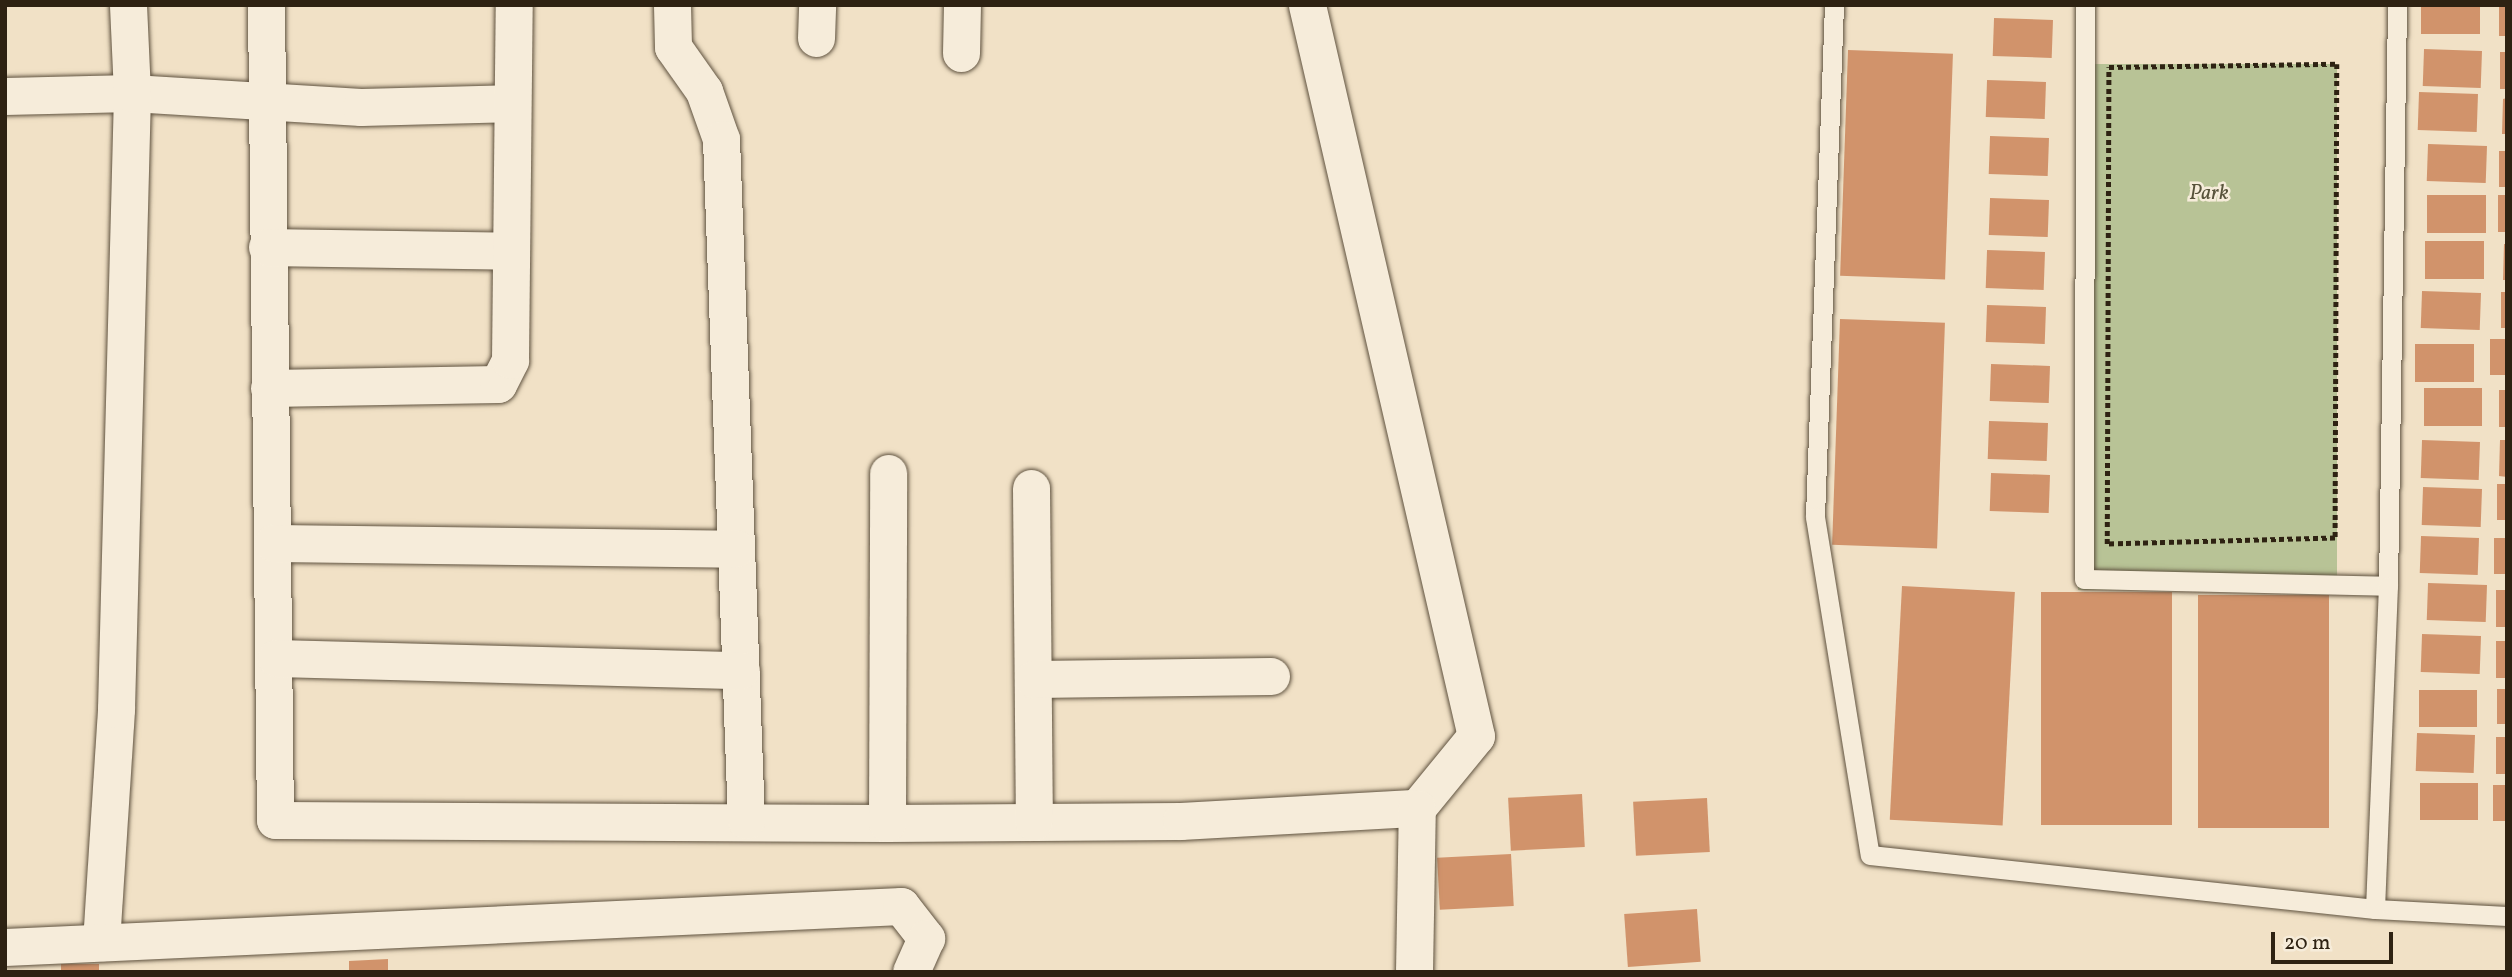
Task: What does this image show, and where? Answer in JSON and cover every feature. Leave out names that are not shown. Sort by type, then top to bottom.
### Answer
[{"type":"street","points":[[101,942],[116,709],[132,93],[128,5]]},
{"type":"street","points":[[266,5],[269,388],[276,658],[275,820],[887,823],[1181,821],[1417,808]]},
{"type":"street","points":[[269,388],[498,384],[510,360],[514,5]]},
{"type":"street","points":[[672,5],[673,47],[704,91],[721,139],[746,821]]},
{"type":"street","points":[[961,53],[962,5]]},
{"type":"street","points":[[1307,5],[1476,736],[1417,808],[1414,972]]},
{"type":"street","points":[[5,96],[132,93],[360,107],[512,103]]},
{"type":"street","points":[[267,247],[510,251]]},
{"type":"street","points":[[887,823],[888,473]]},
{"type":"street","points":[[1031,488],[1034,822]]},
{"type":"street","points":[[273,543],[736,549]]},
{"type":"street","points":[[276,658],[741,670]]},
{"type":"street","points":[[1033,679],[1271,677]]},
{"type":"street","points":[[5,947],[901,906],[926,938],[911,972]]},
{"type":"lane","points":[[1834,5],[1815,517],[1870,855],[2375,909],[2507,916]]},
{"type":"lane","points":[[2085,5],[2084,579],[2388,586]]},
{"type":"lane","points":[[2375,909],[2388,586],[2397,5]]},
{"type":"path","points":[[2337,64],[2335,538],[2107,544],[2109,67],[2337,64]]},
{"type":"green space","name":"Park","points":[[2078,64],[2337,64],[2337,590],[2078,590]]},
{"type":"building","points":[[2421,5],[2480,5],[2480,34],[2421,34]]},
{"type":"building","points":[[2499,5],[2507,5],[2507,36],[2499,36]]},
{"type":"building","points":[[1994,18],[2053,20],[2052,58],[1993,56]]},
{"type":"building","points":[[2424,49],[2482,51],[2481,88],[2423,86]]},
{"type":"building","points":[[1848,50],[1953,54],[1945,280],[1840,276]]},
{"type":"building","points":[[2500,52],[2507,52],[2507,89],[2500,89]]},
{"type":"building","points":[[1987,80],[2046,82],[2045,119],[1986,117]]},
{"type":"building","points":[[2419,92],[2478,94],[2477,132],[2418,130]]},
{"type":"building","points":[[2507,98],[2507,134],[2502,134],[2503,99]]},
{"type":"building","points":[[1990,136],[2049,138],[2048,176],[1989,174]]},
{"type":"building","points":[[2428,144],[2487,146],[2486,183],[2427,181]]},
{"type":"building","points":[[2499,151],[2507,151],[2507,187],[2499,187]]},
{"type":"building","points":[[2427,195],[2486,195],[2486,233],[2427,233]]},
{"type":"building","points":[[2498,195],[2507,195],[2507,232],[2498,232]]},
{"type":"building","points":[[1990,198],[2049,200],[2048,237],[1989,235]]},
{"type":"building","points":[[2425,241],[2484,241],[2484,279],[2425,279]]},
{"type":"building","points":[[2504,244],[2507,244],[2507,280],[2503,280]]},
{"type":"building","points":[[1987,250],[2045,252],[2044,290],[1986,288]]},
{"type":"building","points":[[2422,291],[2481,293],[2480,330],[2421,328]]},
{"type":"building","points":[[2501,292],[2507,292],[2507,328],[2501,328]]},
{"type":"building","points":[[1987,305],[2046,307],[2045,344],[1986,342]]},
{"type":"building","points":[[1840,319],[1945,323],[1937,549],[1832,545]]},
{"type":"building","points":[[2490,339],[2507,339],[2507,375],[2490,375]]},
{"type":"building","points":[[2415,344],[2474,344],[2474,382],[2415,382]]},
{"type":"building","points":[[1991,364],[2050,366],[2049,403],[1990,401]]},
{"type":"building","points":[[2424,388],[2482,388],[2482,426],[2424,426]]},
{"type":"building","points":[[2499,390],[2507,390],[2507,427],[2499,427]]},
{"type":"building","points":[[1989,421],[2048,423],[2047,461],[1988,459]]},
{"type":"building","points":[[2422,440],[2480,442],[2479,480],[2421,478]]},
{"type":"building","points":[[2500,440],[2507,440],[2507,477],[2499,476]]},
{"type":"building","points":[[1991,473],[2050,475],[2049,513],[1990,511]]},
{"type":"building","points":[[2497,484],[2507,484],[2507,520],[2497,520]]},
{"type":"building","points":[[2423,487],[2482,489],[2481,527],[2422,525]]},
{"type":"building","points":[[2421,536],[2479,538],[2478,575],[2420,573]]},
{"type":"building","points":[[2494,538],[2507,538],[2507,574],[2494,574]]},
{"type":"building","points":[[2428,583],[2487,585],[2486,622],[2427,620]]},
{"type":"building","points":[[1902,586],[2015,592],[2003,826],[1890,820]]},
{"type":"building","points":[[2496,590],[2507,590],[2507,627],[2496,627]]},
{"type":"building","points":[[2041,592],[2172,592],[2172,825],[2041,825]]},
{"type":"building","points":[[2198,595],[2329,595],[2329,828],[2198,828]]},
{"type":"building","points":[[2422,634],[2481,636],[2480,674],[2421,672]]},
{"type":"building","points":[[2496,641],[2507,641],[2507,678],[2496,678]]},
{"type":"building","points":[[2497,689],[2507,689],[2507,724],[2497,724]]},
{"type":"building","points":[[2419,690],[2477,690],[2477,727],[2419,727]]},
{"type":"building","points":[[2417,733],[2475,735],[2474,773],[2416,771]]},
{"type":"building","points":[[2496,737],[2507,737],[2507,774],[2496,774]]},
{"type":"building","points":[[2420,783],[2478,783],[2478,820],[2420,820]]},
{"type":"building","points":[[2493,785],[2507,785],[2507,821],[2493,821]]},
{"type":"building","points":[[1582,794],[1585,847],[1511,851],[1508,798]]},
{"type":"building","points":[[1707,798],[1710,852],[1636,856],[1633,802]]},
{"type":"building","points":[[1511,854],[1514,906],[1440,910],[1437,858]]},
{"type":"building","points":[[1697,909],[1701,962],[1628,967],[1624,914]]},
{"type":"building","points":[[388,959],[388,972],[349,972],[349,961]]},
{"type":"building","points":[[61,964],[99,964],[99,972],[61,972]]}]
